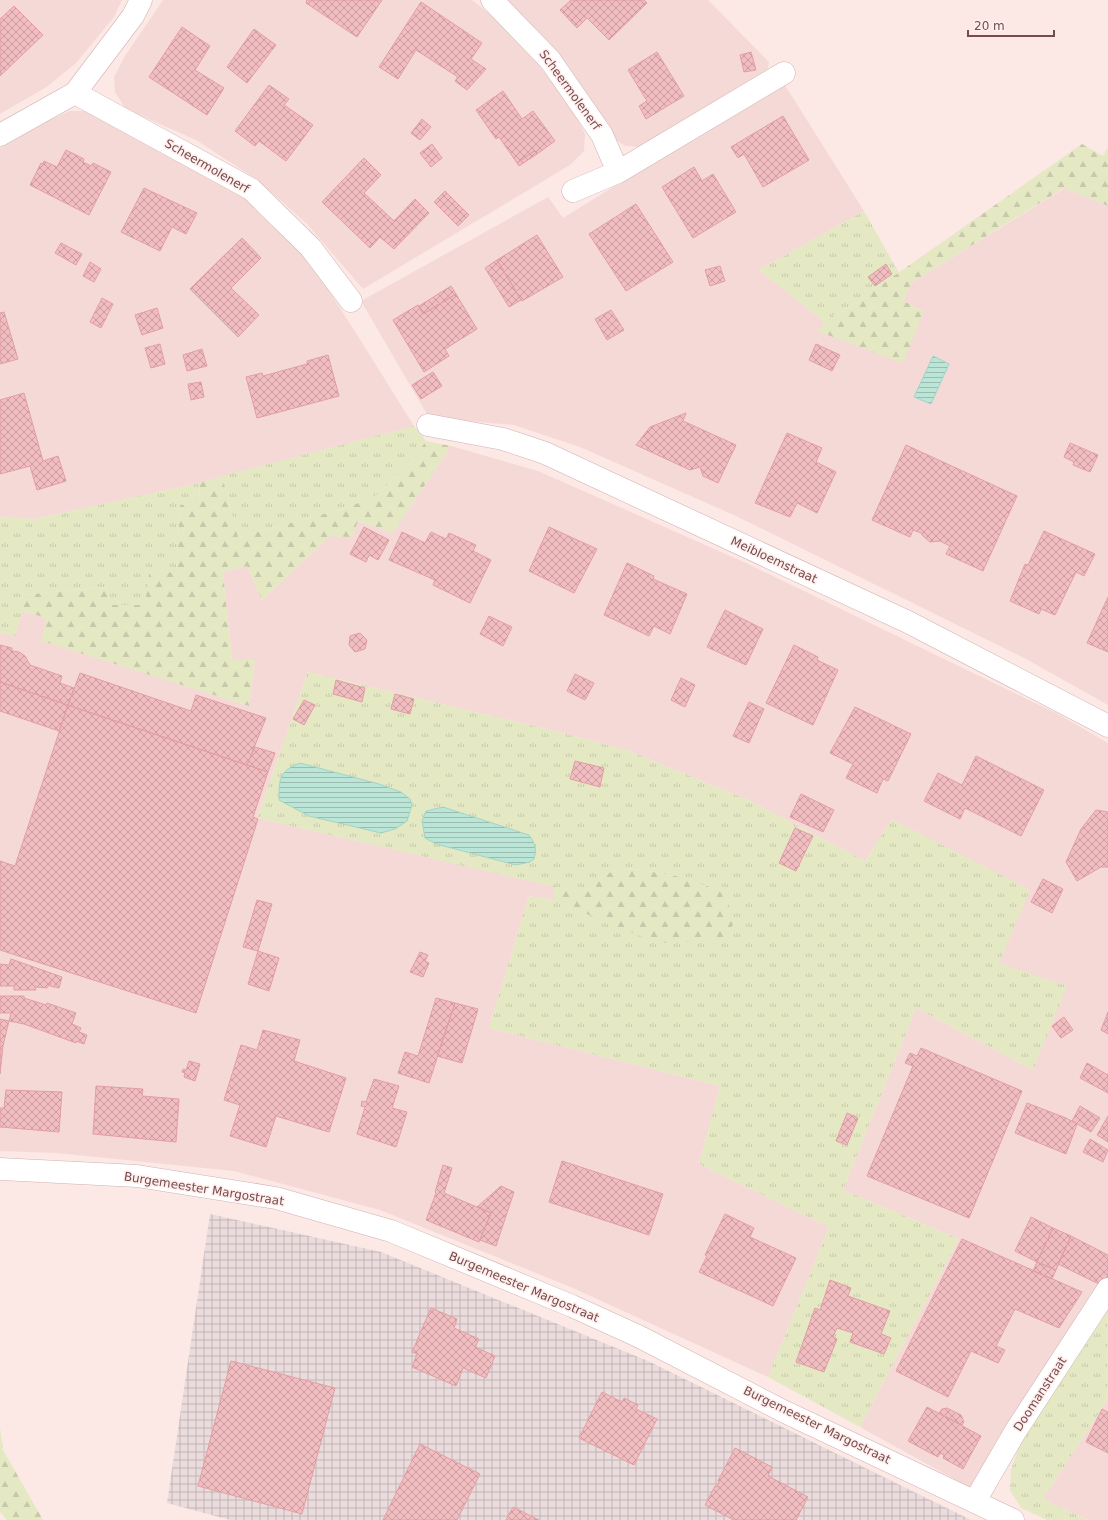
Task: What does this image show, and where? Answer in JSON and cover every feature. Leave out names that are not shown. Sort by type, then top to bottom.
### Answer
[{"type":"street","points":[[0,135],[75,93],[133,16],[141,0]]},
{"type":"street","name":"Scheermolenerf","points":[[492,0],[550,60],[602,135],[618,172]]},
{"type":"street","points":[[573,191],[618,172],[784,73]]},
{"type":"street","name":"Scheermolenerf","points":[[75,93],[251,189],[311,248],[351,300]]},
{"type":"street","name":"Meibloemstraat","points":[[428,425],[503,439],[545,453],[908,622],[1108,726]]},
{"type":"street","name":"Burgemeester Margostraat","points":[[0,1169],[137,1176],[276,1198],[391,1231],[572,1306],[638,1336],[783,1410],[1013,1520]]},
{"type":"street","name":"Doomanstraat","points":[[975,1501],[1015,1432],[1108,1289]]},
{"type":"shaded area","points":[[0,0],[122,0],[114,17],[76,63],[48,86],[0,114]]},
{"type":"shaded area","points":[[163,0],[472,0],[496,19],[531,55],[572,109],[585,134],[584,151],[570,165],[363,289],[307,224],[259,181],[196,140],[126,109],[115,92],[114,77],[125,56]]},
{"type":"shaded area","points":[[507,0],[708,0],[769,62],[767,72],[641,147],[625,146],[612,137],[540,33]]},
{"type":"shaded area","points":[[783,82],[864,211],[759,270],[825,322],[817,331],[903,301],[911,283],[1065,188],[1108,206],[1108,705],[1026,659],[736,516],[580,447],[514,425],[428,416],[361,301],[548,197],[563,218]]},
{"type":"shaded area","points":[[70,111],[93,111],[249,199],[299,248],[320,277],[414,426],[199,483],[35,519],[0,517],[0,148],[43,123]]},
{"type":"shaded area","points":[[933,356],[949,364],[931,404],[914,397]]},
{"type":"shaded area","points":[[451,446],[538,471],[746,563],[1058,714],[1108,743],[1108,1286],[972,1489],[860,1427],[959,1239],[843,1190],[916,1008],[1033,1070],[999,963],[892,819],[865,861],[748,800],[627,750],[559,732],[308,672],[257,818],[553,886],[553,900],[529,896],[489,1028],[720,1086],[699,1164],[829,1227],[768,1377],[573,1288],[380,1210],[234,1171],[57,1153],[0,1151],[0,632],[14,637],[23,611],[46,618],[43,640],[249,706],[255,660],[232,660],[223,572],[247,566],[262,600],[330,536],[358,521],[393,533]]},
{"type":"shaded area","points":[[300,763],[379,784],[401,792],[410,799],[412,805],[407,821],[395,829],[381,833],[309,816],[279,800],[279,786],[284,773],[288,769]]},
{"type":"shaded area","points":[[443,807],[529,835],[535,846],[534,859],[530,862],[516,865],[436,844],[425,838],[422,821],[426,811]]},
{"type":"shaded area","points":[[210,1214],[381,1252],[648,1361],[971,1520],[230,1520],[167,1503]]},
{"type":"shaded area","points":[[1108,1399],[1108,1520],[1088,1520],[1043,1499]]},
{"type":"green space","points":[[1082,144],[1103,156],[1108,147],[1108,206],[1064,188],[911,283],[903,301],[924,311],[903,363],[817,331],[825,323],[822,320],[844,311]]},
{"type":"green space","points":[[864,211],[899,273],[844,311],[822,320],[759,270]]},
{"type":"green space","points":[[414,426],[426,441],[408,466],[374,497],[343,509],[238,537],[222,476]]},
{"type":"green space","points":[[426,441],[451,446],[393,533],[358,521],[352,537],[330,536],[262,600],[247,566],[223,572],[232,660],[255,660],[249,706],[42,641],[46,618],[23,611],[22,595],[107,587],[110,605],[145,605],[149,574],[176,572],[180,505],[200,502],[199,483],[222,476],[238,537],[343,509],[374,497],[408,466]]},
{"type":"green space","points":[[199,483],[200,503],[180,505],[176,572],[145,605],[110,605],[107,587],[22,595],[23,611],[14,637],[0,632],[0,517],[35,519]]},
{"type":"green space","points":[[308,672],[559,732],[627,750],[748,800],[865,861],[892,819],[1030,890],[999,963],[1067,986],[1033,1070],[916,1008],[843,1190],[959,1239],[860,1427],[768,1377],[829,1227],[699,1164],[720,1086],[489,1028],[529,896],[553,900],[676,876],[641,870],[619,869],[604,875],[591,889],[577,892],[257,818]]},
{"type":"green space","points":[[619,869],[641,870],[676,876],[719,890],[731,909],[733,925],[721,941],[657,943],[553,900],[553,886],[577,892],[591,889],[604,875]]},
{"type":"green space","points":[[1108,1304],[1108,1399],[1043,1499],[1088,1520],[1047,1520],[1021,1508],[1010,1490],[1011,1470],[1020,1444]]},
{"type":"green space","points":[[0,1428],[3,1450],[43,1520],[7,1520],[0,1512]]},
{"type":"building","points":[[307,0],[382,0],[357,37],[306,3]]},
{"type":"building","points":[[571,0],[644,0],[647,3],[609,40],[587,18],[577,28],[560,10]]},
{"type":"building","points":[[421,2],[482,43],[471,59],[486,69],[467,90],[455,81],[458,77],[416,50],[398,79],[379,67]]},
{"type":"building","points":[[14,6],[43,35],[0,76],[0,19]]},
{"type":"building","points":[[182,27],[210,46],[195,70],[224,88],[207,115],[149,77]]},
{"type":"building","points":[[254,29],[276,45],[247,83],[227,67]]},
{"type":"building","points":[[657,52],[684,96],[646,119],[639,106],[647,101],[628,70]]},
{"type":"building","points":[[751,52],[756,70],[744,72],[740,55]]},
{"type":"building","points":[[269,85],[289,99],[284,105],[313,125],[286,161],[259,141],[255,146],[235,131]]},
{"type":"building","points":[[503,91],[522,119],[533,111],[555,141],[537,154],[534,151],[517,163],[499,137],[496,139],[476,110]]},
{"type":"building","points":[[783,116],[809,160],[763,187],[744,154],[738,158],[731,147]]},
{"type":"building","points":[[422,119],[431,127],[420,140],[411,133]]},
{"type":"building","points":[[432,144],[442,158],[431,167],[420,153]]},
{"type":"building","points":[[66,150],[84,159],[83,162],[91,166],[93,163],[111,172],[89,215],[30,185],[41,163],[43,164],[44,161],[57,167]]},
{"type":"building","points":[[534,151],[537,154],[519,166],[517,163]]},
{"type":"building","points":[[364,158],[381,175],[364,193],[394,221],[415,199],[429,213],[394,249],[380,237],[370,248],[322,202]]},
{"type":"building","points":[[694,167],[702,181],[713,174],[736,212],[693,238],[662,187]]},
{"type":"building","points":[[144,188],[197,213],[186,234],[172,227],[160,251],[121,232]]},
{"type":"building","points":[[445,191],[469,215],[458,226],[434,202]]},
{"type":"building","points":[[636,204],[673,262],[626,291],[589,234]]},
{"type":"building","points":[[537,235],[563,277],[522,301],[497,260]]},
{"type":"building","points":[[242,238],[261,258],[231,288],[259,315],[238,337],[190,289]]},
{"type":"building","points":[[61,243],[82,254],[76,265],[55,253]]},
{"type":"building","points":[[497,260],[521,300],[509,307],[485,268]]},
{"type":"building","points":[[90,262],[101,269],[94,282],[83,276]]},
{"type":"building","points":[[886,264],[892,274],[875,286],[868,277]]},
{"type":"building","points":[[720,266],[725,281],[710,286],[705,270]]},
{"type":"building","points":[[451,286],[456,294],[423,314],[419,306]]},
{"type":"building","points":[[456,294],[477,329],[445,349],[449,356],[424,372],[393,320],[418,305],[423,314]]},
{"type":"building","points":[[102,298],[113,304],[101,328],[90,322]]},
{"type":"building","points":[[157,308],[163,328],[142,335],[135,315]]},
{"type":"building","points":[[611,310],[624,330],[607,340],[595,319]]},
{"type":"building","points":[[4,312],[18,359],[0,364],[0,313]]},
{"type":"building","points":[[160,344],[165,364],[151,368],[145,348]]},
{"type":"building","points":[[816,344],[840,355],[832,371],[809,360]]},
{"type":"building","points":[[202,349],[207,366],[187,371],[183,355]]},
{"type":"building","points":[[328,355],[339,396],[257,418],[246,377],[262,373],[263,376],[307,364],[307,361]]},
{"type":"building","points":[[433,372],[442,386],[421,399],[412,385]]},
{"type":"building","points":[[201,382],[204,397],[191,400],[188,384]]},
{"type":"building","points":[[24,393],[43,461],[58,456],[66,481],[37,490],[30,466],[0,474],[0,400]]},
{"type":"building","points":[[686,413],[683,421],[736,445],[718,483],[703,476],[700,467],[690,470],[636,445],[650,427]]},
{"type":"building","points":[[787,433],[822,448],[816,462],[836,472],[817,513],[797,503],[790,517],[755,503]]},
{"type":"building","points":[[1070,443],[1098,455],[1090,472],[1073,465],[1074,462],[1064,457]]},
{"type":"building","points":[[906,445],[1017,496],[983,571],[946,554],[950,546],[940,541],[930,542],[921,533],[913,530],[910,537],[872,520]]},
{"type":"building","points":[[364,527],[389,540],[378,560],[369,555],[366,562],[350,554]]},
{"type":"building","points":[[549,527],[597,549],[574,593],[529,571]]},
{"type":"building","points":[[1044,531],[1095,554],[1084,576],[1076,572],[1055,615],[1041,609],[1039,614],[1010,601],[1025,564],[1028,565]]},
{"type":"building","points":[[402,532],[425,543],[431,532],[446,539],[449,533],[476,545],[473,551],[491,560],[470,603],[433,585],[435,580],[389,560]]},
{"type":"building","points":[[627,563],[654,576],[653,579],[687,594],[670,634],[654,626],[649,636],[604,615]]},
{"type":"building","points":[[1108,597],[1108,652],[1087,643]]},
{"type":"building","points":[[725,610],[763,629],[746,665],[707,647]]},
{"type":"building","points":[[489,616],[512,627],[503,646],[480,634]]},
{"type":"building","points":[[360,633],[367,640],[365,649],[355,652],[349,645],[350,636]]},
{"type":"building","points":[[0,645],[12,648],[12,651],[19,652],[25,656],[30,665],[62,676],[60,683],[74,688],[68,705],[0,682]]},
{"type":"building","points":[[794,645],[818,657],[817,660],[838,670],[813,725],[766,703]]},
{"type":"building","points":[[80,673],[191,711],[196,695],[266,718],[247,765],[68,705]]},
{"type":"building","points":[[575,674],[594,683],[585,700],[567,691]]},
{"type":"building","points":[[681,678],[695,685],[685,707],[671,700]]},
{"type":"building","points":[[336,680],[365,688],[362,702],[333,694]]},
{"type":"building","points":[[0,682],[68,705],[59,731],[0,711]]},
{"type":"building","points":[[395,694],[414,699],[410,714],[391,709]]},
{"type":"building","points":[[304,700],[315,705],[304,725],[293,719]]},
{"type":"building","points":[[749,702],[764,709],[749,743],[733,736]]},
{"type":"building","points":[[68,705],[268,772],[253,817],[258,819],[196,1013],[0,950],[0,861],[15,866]]},
{"type":"building","points":[[855,707],[911,734],[888,781],[883,779],[877,793],[846,778],[853,764],[830,753]]},
{"type":"building","points":[[255,747],[275,753],[268,772],[247,765]]},
{"type":"building","points":[[976,756],[1044,790],[1021,836],[965,808],[960,819],[924,801],[938,773],[962,785]]},
{"type":"building","points":[[575,761],[604,768],[600,787],[570,779]]},
{"type":"building","points":[[801,794],[834,810],[823,832],[790,817]]},
{"type":"building","points":[[1096,810],[1108,812],[1108,867],[1101,867],[1077,881],[1066,862],[1081,829]]},
{"type":"building","points":[[795,828],[813,836],[796,871],[779,863]]},
{"type":"building","points":[[1043,879],[1063,889],[1052,913],[1031,902]]},
{"type":"building","points":[[257,900],[272,904],[258,951],[243,947]]},
{"type":"building","points":[[258,951],[279,958],[269,991],[248,984]]},
{"type":"building","points":[[420,952],[428,955],[425,961],[429,963],[423,977],[410,972]]},
{"type":"building","points":[[11,959],[62,977],[59,988],[50,986],[51,982],[47,988],[35,987],[36,990],[14,990],[14,986],[0,986],[0,964],[9,965]]},
{"type":"building","points":[[0,996],[24,996],[24,998],[46,1005],[47,1003],[76,1013],[72,1024],[81,1028],[79,1032],[87,1035],[84,1044],[76,1041],[76,1043],[24,1024],[9,1021],[11,1013],[0,1013]]},
{"type":"building","points":[[436,998],[455,1003],[429,1083],[398,1073],[405,1052],[418,1056]]},
{"type":"building","points":[[455,1003],[478,1009],[462,1063],[437,1056]]},
{"type":"building","points":[[1108,1012],[1108,1034],[1101,1030]]},
{"type":"building","points":[[1064,1017],[1073,1030],[1061,1038],[1052,1026]]},
{"type":"building","points":[[0,1019],[9,1021],[3,1046],[0,1074]]},
{"type":"building","points":[[263,1030],[300,1040],[294,1061],[346,1078],[329,1132],[276,1116],[266,1147],[230,1136],[240,1105],[224,1100],[241,1045],[257,1050]]},
{"type":"building","points":[[921,1048],[1022,1091],[969,1218],[867,1176],[913,1066],[905,1063],[910,1053],[917,1056]]},
{"type":"building","points":[[189,1061],[200,1064],[195,1081],[184,1077],[185,1073],[182,1072],[183,1069],[186,1070]]},
{"type":"building","points":[[1087,1063],[1108,1075],[1108,1093],[1080,1078]]},
{"type":"building","points":[[374,1079],[399,1086],[392,1108],[407,1112],[396,1147],[357,1134],[365,1107],[361,1106],[362,1101],[366,1102]]},
{"type":"building","points":[[96,1086],[143,1089],[142,1096],[179,1099],[176,1142],[93,1134]]},
{"type":"building","points":[[6,1090],[62,1092],[59,1132],[0,1127],[0,1108],[4,1108]]},
{"type":"building","points":[[1027,1103],[1066,1118],[1077,1124],[1066,1154],[1015,1133]]},
{"type":"building","points":[[1080,1106],[1100,1118],[1091,1132],[1072,1121]]},
{"type":"building","points":[[847,1113],[858,1118],[847,1145],[836,1141]]},
{"type":"building","points":[[1108,1116],[1108,1142],[1097,1135]]},
{"type":"building","points":[[1090,1139],[1108,1150],[1103,1162],[1083,1152]]},
{"type":"building","points":[[562,1161],[663,1194],[649,1235],[549,1202]]},
{"type":"building","points":[[443,1165],[452,1168],[444,1193],[491,1213],[479,1242],[426,1220],[436,1193],[435,1192]]},
{"type":"building","points":[[501,1186],[514,1192],[496,1246],[480,1240],[491,1213],[477,1207]]},
{"type":"building","points":[[725,1214],[754,1228],[750,1237],[796,1258],[773,1306],[699,1272],[707,1256],[705,1255]]},
{"type":"building","points":[[1031,1217],[1053,1228],[1037,1262],[1015,1251]]},
{"type":"building","points":[[1053,1228],[1071,1236],[1056,1270],[1037,1262]]},
{"type":"building","points":[[1071,1236],[1108,1255],[1108,1277],[1103,1286],[1058,1264]]},
{"type":"building","points":[[962,1239],[1082,1292],[1059,1328],[1015,1309],[996,1346],[1005,1350],[998,1363],[971,1351],[948,1397],[896,1371]]},
{"type":"building","points":[[1037,1262],[1056,1270],[1052,1279],[1033,1271]]},
{"type":"building","points":[[830,1280],[851,1288],[848,1296],[890,1311],[881,1334],[891,1338],[884,1354],[850,1342],[853,1333],[837,1328],[833,1337],[837,1339],[824,1372],[796,1362],[815,1308],[820,1310]]},
{"type":"building","points":[[431,1308],[457,1319],[454,1328],[479,1339],[475,1347],[495,1356],[486,1378],[463,1368],[456,1386],[412,1367],[417,1354],[412,1352]]},
{"type":"building","points":[[231,1361],[335,1388],[302,1514],[198,1486]]},
{"type":"building","points":[[602,1392],[622,1402],[624,1398],[638,1405],[636,1409],[657,1419],[634,1465],[579,1438]]},
{"type":"building","points":[[927,1407],[981,1436],[963,1469],[943,1458],[944,1455],[940,1453],[938,1457],[908,1441]]},
{"type":"building","points":[[947,1408],[961,1415],[964,1422],[962,1425],[939,1413],[942,1409]]},
{"type":"building","points":[[1102,1409],[1108,1412],[1108,1453],[1086,1442]]},
{"type":"building","points":[[420,1444],[480,1474],[457,1520],[383,1520]]},
{"type":"building","points":[[735,1448],[772,1467],[768,1476],[808,1497],[796,1520],[734,1520],[705,1505],[715,1486],[717,1487],[718,1481]]},
{"type":"building","points":[[513,1507],[539,1520],[506,1520]]}]
